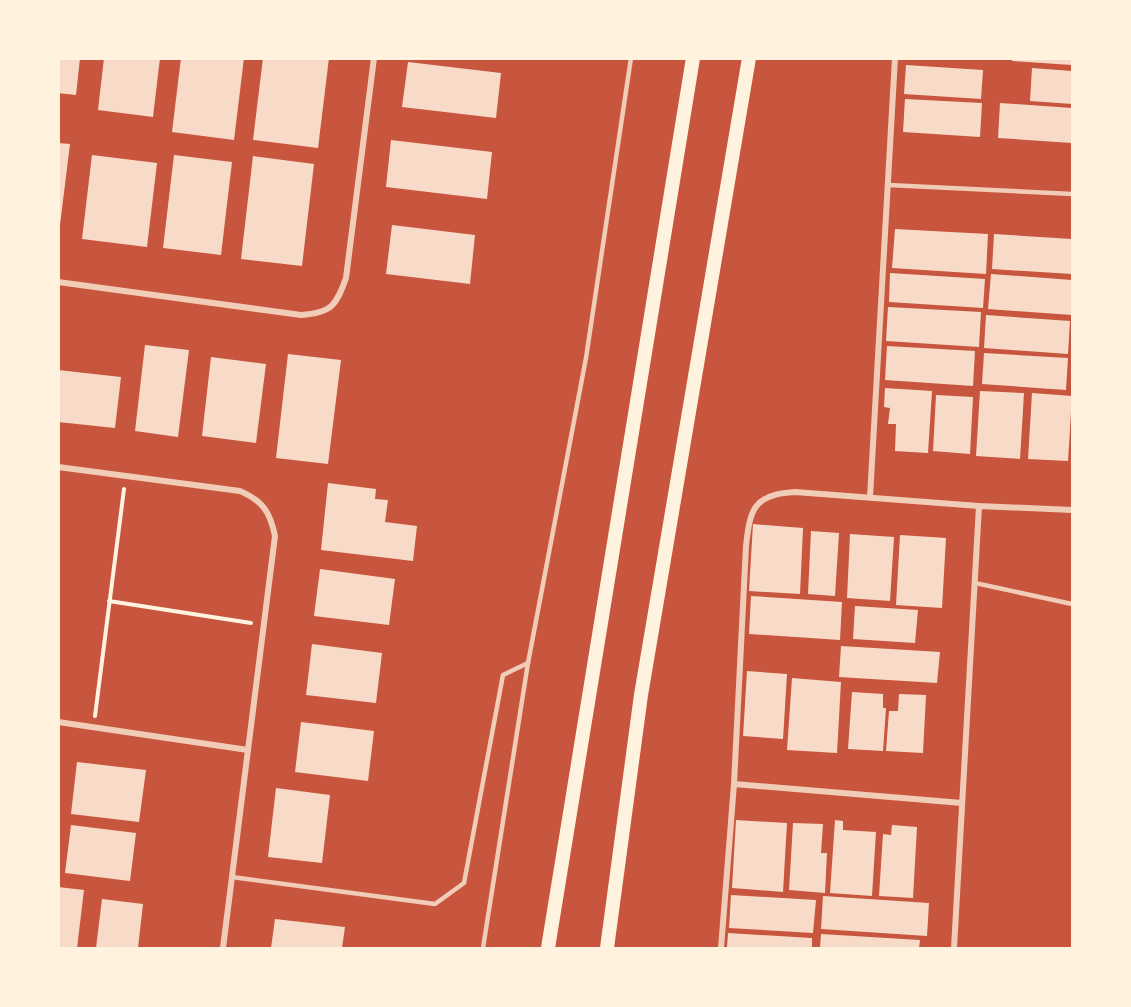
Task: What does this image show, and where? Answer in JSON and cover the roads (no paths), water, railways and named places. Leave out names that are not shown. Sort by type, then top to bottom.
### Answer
[{"type":"main road","points":[[548,948],[693,58]]},
{"type":"main road","points":[[608,948],[641,695],[749,58]]},
{"type":"street","points":[[58,282],[301,315],[316,314],[330,308],[339,297],[346,278],[374,58]]},
{"type":"street","points":[[870,497],[895,58]]},
{"type":"street","points":[[58,467],[240,491],[253,496],[272,518],[275,536],[223,948]]},
{"type":"street","points":[[721,948],[734,784],[746,546],[749,519],[756,505],[769,496],[783,492],[795,492],[979,506],[1072,510]]},
{"type":"street","points":[[954,948],[979,506]]},
{"type":"street","points":[[58,722],[248,750]]},
{"type":"street","points":[[734,784],[962,803]]},
{"type":"lane","points":[[483,948],[528,663],[586,358],[632,58]]},
{"type":"lane","points":[[888,185],[1072,194]]},
{"type":"lane","points":[[975,583],[1072,604]]},
{"type":"lane","points":[[232,877],[435,904],[464,883],[503,675],[528,663]]}]
